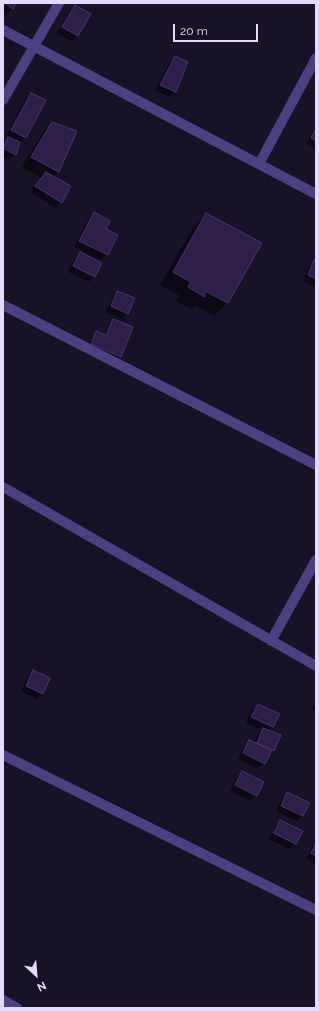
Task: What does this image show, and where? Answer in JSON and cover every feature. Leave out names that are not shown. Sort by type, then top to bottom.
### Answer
[{"type":"street","points":[[3,100],[59,3]]},
{"type":"street","points":[[3,30],[316,194]]},
{"type":"street","points":[[259,164],[316,58]]},
{"type":"street","points":[[3,305],[316,465]]},
{"type":"street","points":[[3,487],[316,666]]},
{"type":"street","points":[[271,641],[316,560]]},
{"type":"street","points":[[3,755],[316,910]]},
{"type":"street","points":[[3,1000],[17,1008]]},
{"type":"building","points":[[5,3],[16,3],[13,9]]},
{"type":"building","points":[[75,5],[91,14],[78,36],[62,27]]},
{"type":"building","points":[[175,56],[188,62],[176,92],[160,85]]},
{"type":"building","points":[[31,93],[46,100],[26,138],[11,130]]},
{"type":"building","points":[[52,122],[77,131],[59,172],[31,157]]},
{"type":"building","points":[[316,128],[316,141],[311,138]]},
{"type":"building","points":[[8,137],[20,142],[16,155],[3,148]]},
{"type":"building","points":[[46,172],[71,186],[62,203],[35,186]]},
{"type":"building","points":[[94,212],[110,221],[106,229],[118,235],[108,255],[79,241]]},
{"type":"building","points":[[206,213],[262,243],[228,303],[205,291],[205,297],[188,287],[191,282],[173,272]]},
{"type":"building","points":[[80,252],[102,263],[95,277],[73,266]]},
{"type":"building","points":[[314,260],[316,261],[316,279],[308,275]]},
{"type":"building","points":[[117,291],[135,298],[128,314],[111,306]]},
{"type":"building","points":[[113,319],[133,327],[121,357],[91,344],[96,331],[106,335]]},
{"type":"building","points":[[33,670],[50,678],[43,694],[26,686]]},
{"type":"building","points":[[258,704],[280,714],[273,727],[251,717]]},
{"type":"building","points":[[263,728],[281,735],[274,751],[257,743]]},
{"type":"building","points":[[249,740],[272,750],[265,764],[243,753]]},
{"type":"building","points":[[242,771],[264,782],[257,796],[235,785]]},
{"type":"building","points":[[287,792],[310,803],[303,816],[281,806]]},
{"type":"building","points":[[280,820],[303,831],[296,844],[274,833]]},
{"type":"building","points":[[316,843],[316,856],[311,853]]}]
